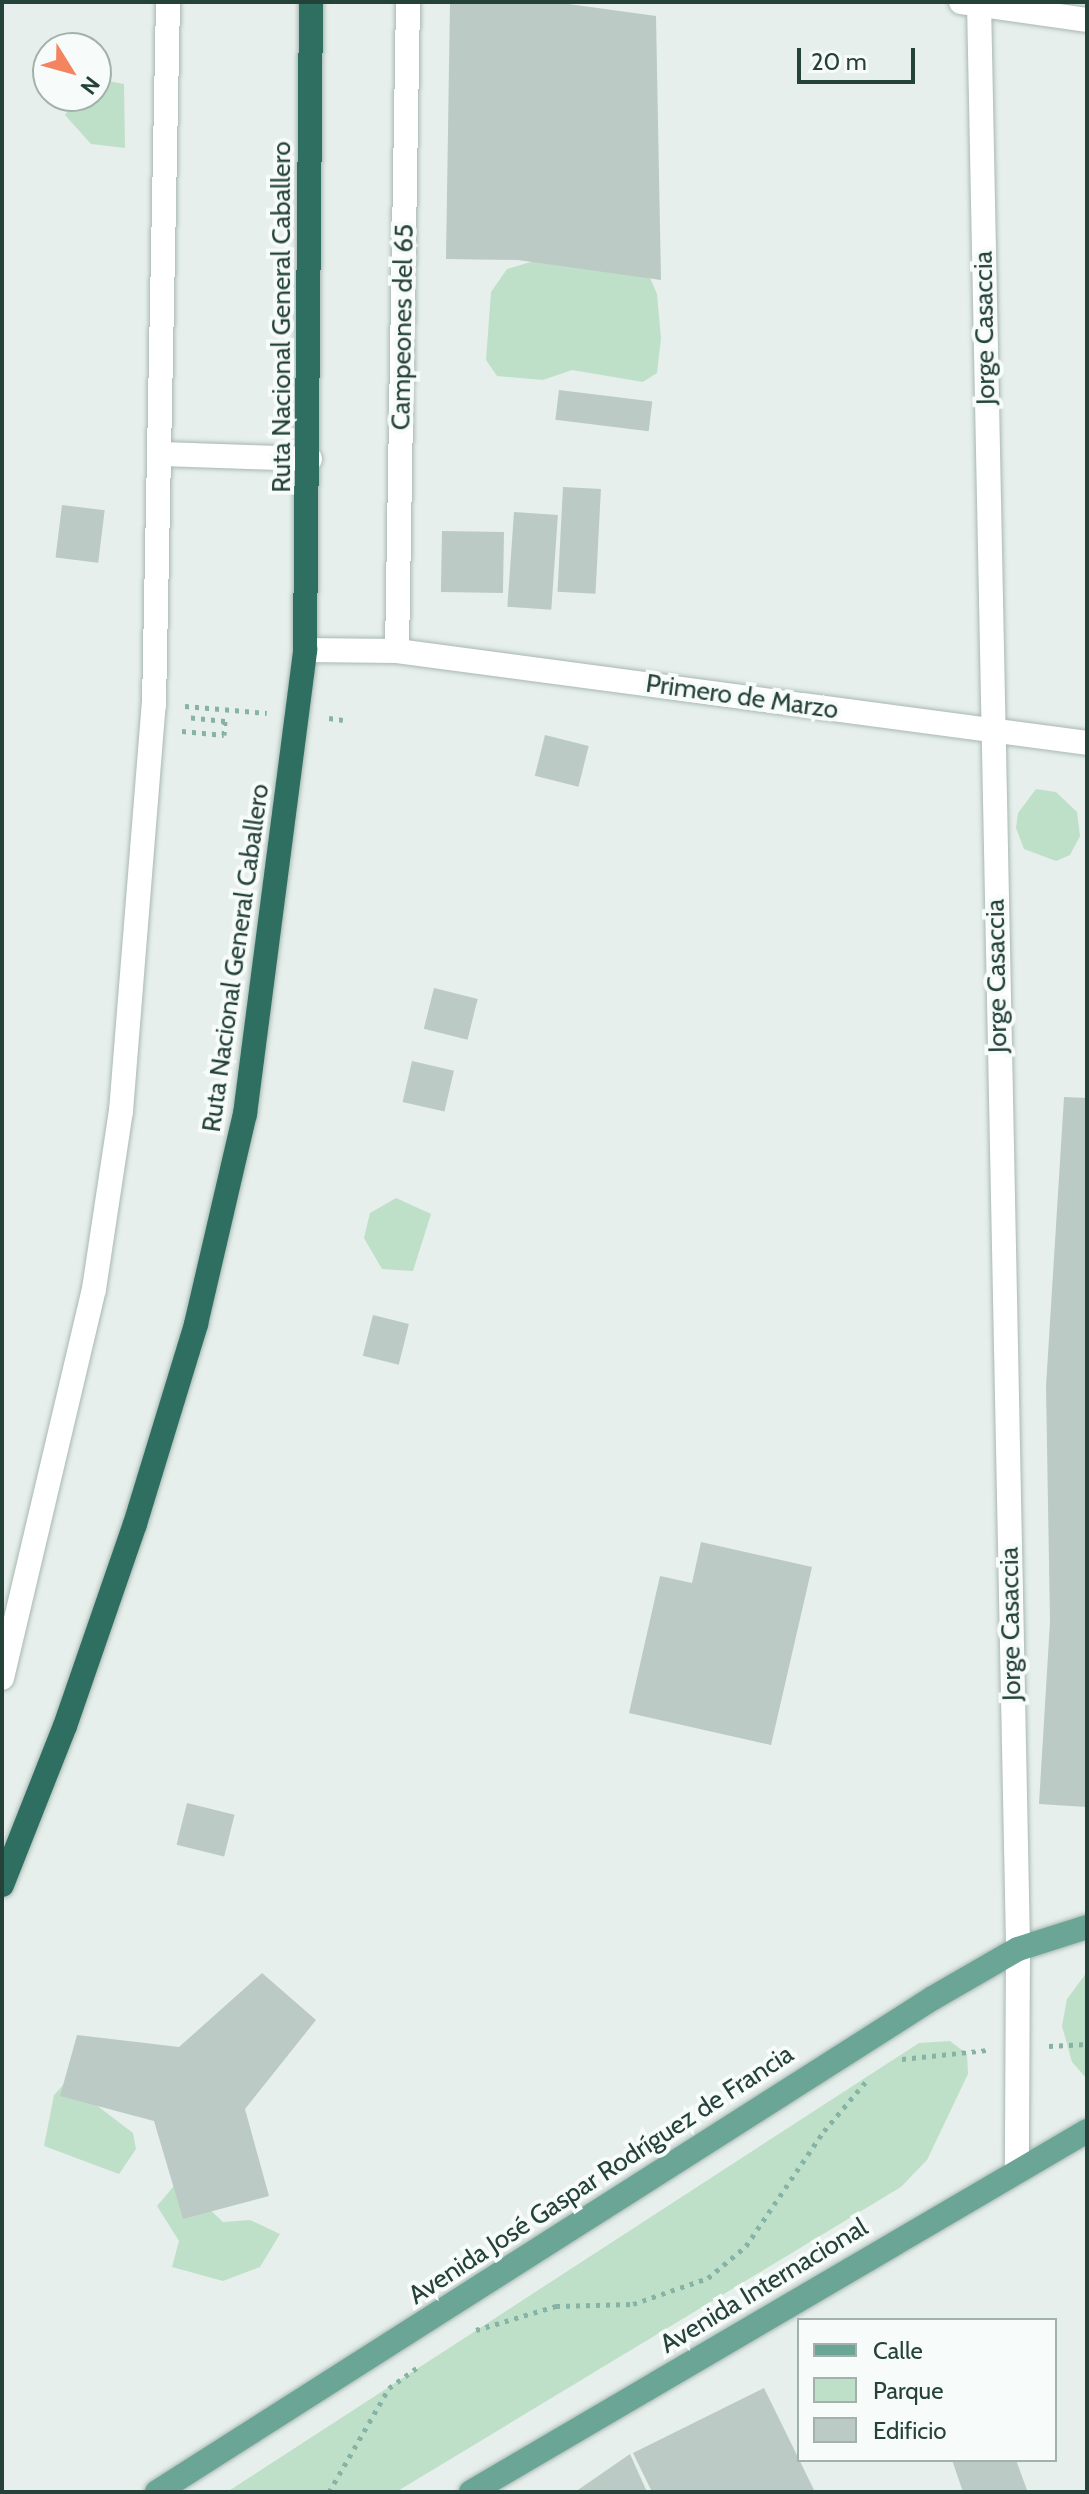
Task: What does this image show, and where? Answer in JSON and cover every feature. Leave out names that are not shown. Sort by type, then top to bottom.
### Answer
[{"type":"highway","name":"Ruta Nacional General Caballero","points":[[2,1885],[90,1654],[196,1324],[245,1114],[305,650],[310,459],[311,2]]},
{"type":"main road","name":"Avenida José Gaspar Rodríguez de Francia","points":[[157,2492],[801,2080],[1018,1949],[1087,1927]]},
{"type":"main road","name":"Avenida Internacional","points":[[471,2492],[1017,2169],[1087,2131]]},
{"type":"street","points":[[2,1678],[94,1289],[121,1111],[154,705],[168,2]]},
{"type":"street","name":"Campeones del 65","points":[[397,651],[408,2]]},
{"type":"street","points":[[973,3],[1087,20]]},
{"type":"street","name":"Jorge Casaccia","points":[[973,3],[1018,1949],[1017,2169]]},
{"type":"street","points":[[159,454],[310,459]]},
{"type":"street","name":"Primero de Marzo","points":[[305,650],[397,651],[1087,743]]},
{"type":"path","points":[[154,705],[174,707],[173,730],[224,735],[225,721],[183,717],[185,706],[343,720]]},
{"type":"path","points":[[890,2065],[933,2053],[1087,2044]]},
{"type":"path","points":[[473,2332],[500,2319],[556,2306],[633,2304],[708,2278],[746,2246],[824,2131],[880,2072]]},
{"type":"path","points":[[329,2492],[389,2388],[424,2363]]},
{"type":"green space","points":[[112,82],[124,84],[125,148],[91,144],[65,115],[67,112],[112,112]]},
{"type":"green space","points":[[544,258],[648,273],[657,294],[661,338],[657,373],[643,382],[572,370],[543,380],[497,376],[486,360],[491,292],[507,269]]},
{"type":"green space","points":[[1036,789],[1056,792],[1077,812],[1080,836],[1070,855],[1056,861],[1024,849],[1016,828],[1018,813]]},
{"type":"green space","points":[[396,1198],[431,1214],[413,1271],[382,1269],[364,1238],[370,1213]]},
{"type":"green space","points":[[1087,1972],[1087,2079],[1072,2062],[1062,2026],[1067,1999]]},
{"type":"green space","points":[[950,2041],[967,2054],[968,2074],[927,2160],[901,2187],[396,2492],[227,2492],[919,2043]]},
{"type":"green space","points":[[66,2082],[133,2133],[136,2149],[119,2174],[44,2146],[54,2095]]},
{"type":"green space","points":[[179,2180],[223,2222],[250,2220],[280,2234],[260,2267],[223,2281],[172,2267],[179,2241],[157,2206]]},
{"type":"building","points":[[450,2],[554,2],[656,16],[661,280],[518,260],[446,259]]},
{"type":"building","points":[[559,390],[652,401],[649,431],[555,420]]},
{"type":"building","points":[[563,487],[601,489],[595,594],[558,592]]},
{"type":"building","points":[[62,505],[105,510],[98,563],[56,558]]},
{"type":"building","points":[[514,512],[558,515],[551,610],[507,607]]},
{"type":"building","points":[[442,531],[504,532],[503,593],[441,592]]},
{"type":"building","points":[[545,735],[589,746],[579,787],[535,776]]},
{"type":"building","points":[[434,988],[478,999],[468,1040],[424,1029]]},
{"type":"building","points":[[412,1061],[454,1071],[444,1112],[403,1102]]},
{"type":"building","points":[[1064,1097],[1087,1098],[1087,1807],[1039,1804],[1050,1622],[1046,1386]]},
{"type":"building","points":[[373,1315],[409,1324],[399,1365],[363,1356]]},
{"type":"building","points":[[701,1542],[812,1567],[771,1745],[629,1713],[660,1576],[692,1583]]},
{"type":"building","points":[[187,1803],[235,1815],[224,1857],[177,1845]]},
{"type":"building","points":[[262,1973],[316,2020],[245,2109],[269,2196],[183,2219],[154,2121],[60,2096],[77,2035],[179,2047]]},
{"type":"building","points":[[764,2388],[797,2455],[797,2462],[800,2462],[815,2492],[652,2492],[633,2453]]},
{"type":"building","points":[[630,2454],[647,2492],[575,2492]]},
{"type":"building","points":[[953,2462],[1017,2462],[1027,2490],[963,2492]]}]
